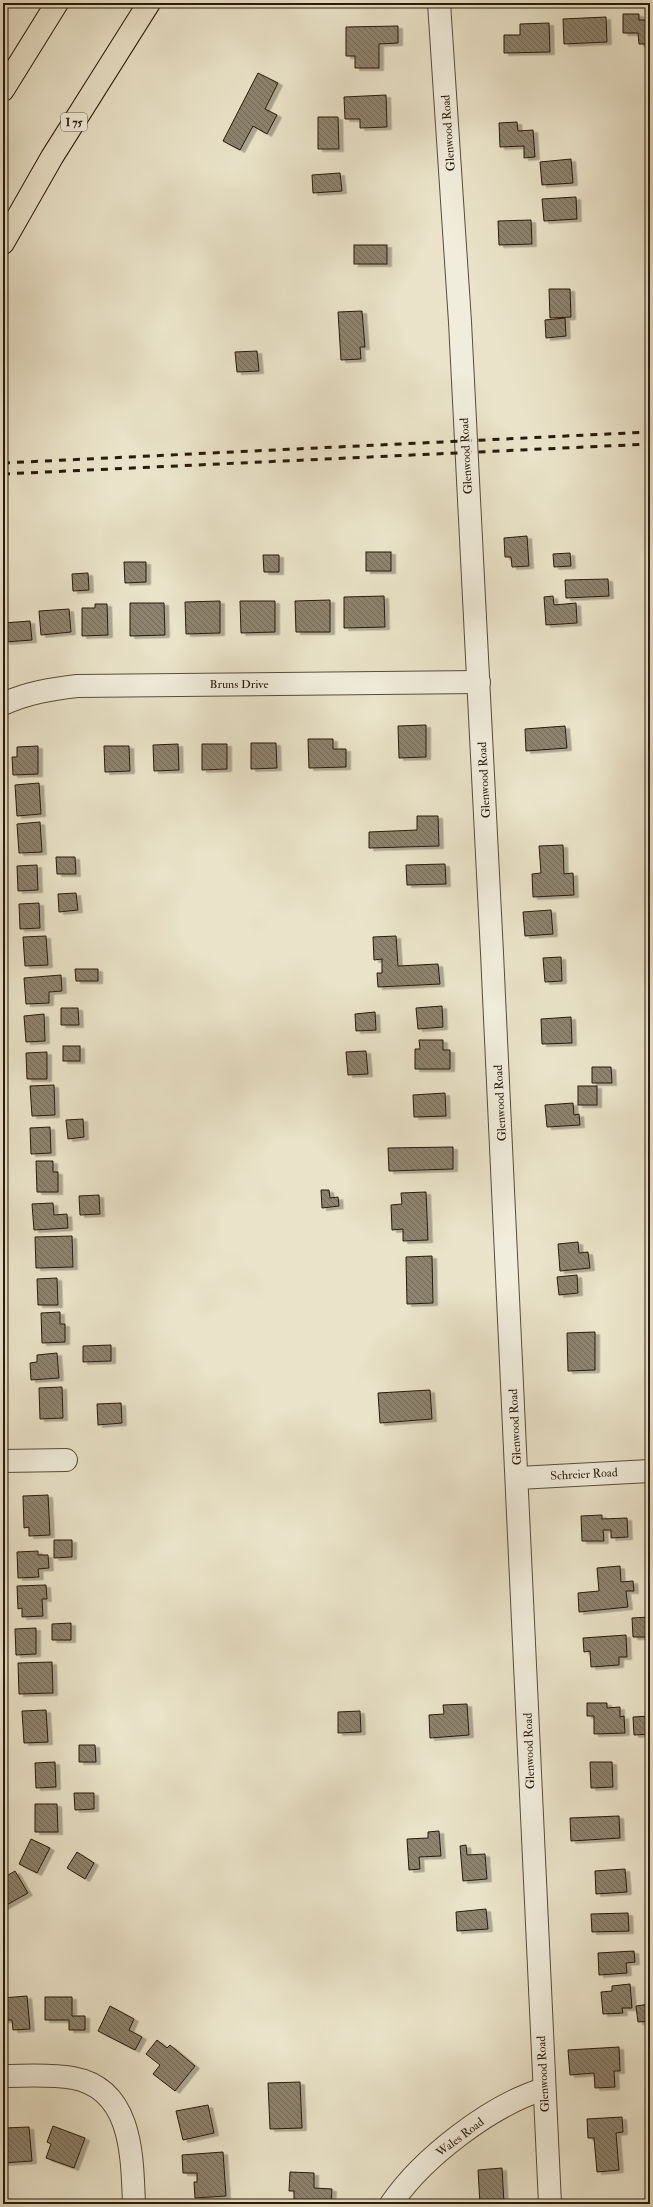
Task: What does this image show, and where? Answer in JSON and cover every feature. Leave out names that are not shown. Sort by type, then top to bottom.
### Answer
[{"type":"highway","points":[[3,90],[57,3]]},
{"type":"highway","name":"I 75","points":[[3,243],[52,157],[148,3]]},
{"type":"street","name":"Glenwood Road","points":[[439,3],[460,322],[479,682],[518,1478],[550,2204]]},
{"type":"street","name":"Bruns Drive","points":[[3,704],[27,694],[52,688],[77,686],[479,682]]},
{"type":"street","points":[[3,1461],[66,1460]]},
{"type":"street","name":"Schreier Road","points":[[518,1478],[650,1471]]},
{"type":"street","points":[[3,2076],[49,2075],[74,2078],[86,2082],[101,2091],[118,2111],[128,2134],[132,2160],[134,2204]]},
{"type":"street","name":"Wales Road","points":[[391,2204],[422,2166],[441,2150],[492,2113],[526,2095],[544,2089]]},
{"type":"building","points":[[623,14],[639,14],[639,20],[650,20],[650,44],[639,44],[638,33],[623,33]]},
{"type":"building","points":[[606,17],[607,42],[564,44],[563,19]]},
{"type":"building","points":[[549,23],[550,52],[504,53],[504,35],[520,35],[520,24]]},
{"type":"building","points":[[398,26],[398,43],[379,44],[379,68],[355,68],[355,56],[346,56],[346,27]]},
{"type":"building","points":[[258,73],[278,83],[265,109],[277,115],[267,134],[253,126],[240,150],[223,141]]},
{"type":"building","points":[[386,95],[387,127],[360,128],[360,119],[345,119],[344,97]]},
{"type":"building","points":[[318,117],[338,117],[339,149],[318,149]]},
{"type":"building","points":[[517,122],[518,131],[533,130],[535,157],[524,158],[524,146],[500,147],[499,123]]},
{"type":"building","points":[[571,159],[573,183],[542,185],[540,162]]},
{"type":"building","points":[[340,173],[342,191],[313,193],[312,175]]},
{"type":"building","points":[[576,197],[577,219],[544,221],[542,199]]},
{"type":"building","points":[[531,220],[532,244],[499,245],[498,221]]},
{"type":"building","points":[[354,245],[387,245],[387,264],[354,264]]},
{"type":"building","points":[[549,289],[570,289],[571,317],[550,318]]},
{"type":"building","points":[[362,311],[365,347],[360,347],[361,359],[341,360],[338,312]]},
{"type":"building","points":[[565,318],[566,336],[546,338],[545,320]]},
{"type":"building","points":[[257,351],[259,371],[237,372],[235,352]]},
{"type":"building","points":[[527,536],[529,566],[512,567],[511,557],[505,557],[504,538]]},
{"type":"building","points":[[366,552],[391,552],[391,571],[366,571]]},
{"type":"building","points":[[570,553],[571,566],[554,567],[553,554]]},
{"type":"building","points":[[263,555],[279,555],[279,572],[264,572]]},
{"type":"building","points":[[124,562],[146,562],[146,582],[125,583]]},
{"type":"building","points":[[88,573],[89,590],[73,591],[72,574]]},
{"type":"building","points":[[608,579],[609,596],[566,598],[565,580]]},
{"type":"building","points":[[384,596],[385,627],[344,628],[344,597]]},
{"type":"building","points":[[553,596],[554,605],[576,603],[577,623],[546,625],[544,597]]},
{"type":"building","points":[[330,600],[330,632],[296,632],[295,601]]},
{"type":"building","points":[[220,601],[220,633],[186,634],[185,602]]},
{"type":"building","points":[[240,601],[275,601],[275,632],[241,633]]},
{"type":"building","points":[[130,603],[164,603],[165,635],[130,636]]},
{"type":"building","points":[[95,604],[107,604],[108,635],[82,636],[82,608],[95,608]]},
{"type":"building","points":[[69,609],[71,632],[41,635],[39,611]]},
{"type":"building","points":[[30,621],[32,640],[5,642],[4,623]]},
{"type":"building","points":[[426,725],[426,757],[399,758],[398,726]]},
{"type":"building","points":[[565,726],[567,748],[526,751],[525,729]]},
{"type":"building","points":[[308,739],[333,739],[333,749],[346,749],[346,767],[309,768]]},
{"type":"building","points":[[251,743],[276,743],[277,768],[251,769]]},
{"type":"building","points":[[178,744],[179,770],[154,771],[153,745]]},
{"type":"building","points":[[202,744],[227,744],[227,769],[202,770]]},
{"type":"building","points":[[38,746],[38,774],[13,775],[12,757],[17,757],[17,747]]},
{"type":"building","points":[[104,746],[129,746],[130,771],[105,772]]},
{"type":"building","points":[[39,783],[41,814],[17,816],[15,785]]},
{"type":"building","points":[[417,816],[438,816],[439,846],[369,848],[369,832],[417,830]]},
{"type":"building","points":[[40,822],[42,852],[19,853],[17,824]]},
{"type":"building","points":[[563,845],[564,874],[573,873],[574,895],[533,897],[532,874],[541,873],[539,846]]},
{"type":"building","points":[[56,857],[75,857],[76,874],[57,874]]},
{"type":"building","points":[[445,864],[446,884],[407,885],[406,865]]},
{"type":"building","points":[[37,865],[38,890],[18,891],[17,866]]},
{"type":"building","points":[[76,893],[78,910],[59,912],[58,894]]},
{"type":"building","points":[[39,903],[40,928],[20,929],[19,904]]},
{"type":"building","points":[[551,910],[553,934],[525,936],[523,912]]},
{"type":"building","points":[[46,936],[48,965],[25,966],[23,937]]},
{"type":"building","points":[[396,936],[398,966],[438,964],[440,984],[378,987],[377,973],[382,973],[382,959],[374,960],[373,937]]},
{"type":"building","points":[[561,957],[562,981],[545,982],[543,958]]},
{"type":"building","points":[[75,969],[98,969],[98,981],[76,981]]},
{"type":"building","points":[[61,975],[62,991],[49,992],[49,1003],[26,1004],[24,978]]},
{"type":"building","points":[[442,1006],[443,1027],[418,1029],[416,1008]]},
{"type":"building","points":[[61,1008],[78,1008],[79,1025],[61,1025]]},
{"type":"building","points":[[375,1012],[376,1030],[356,1031],[355,1014]]},
{"type":"building","points":[[44,1014],[45,1041],[26,1042],[24,1016]]},
{"type":"building","points":[[571,1017],[572,1043],[542,1044],[541,1019]]},
{"type":"building","points":[[419,1040],[443,1040],[443,1050],[450,1050],[450,1069],[415,1069],[415,1049],[420,1049]]},
{"type":"building","points":[[63,1046],[80,1046],[80,1061],[63,1061]]},
{"type":"building","points":[[366,1051],[368,1074],[348,1075],[346,1052]]},
{"type":"building","points":[[47,1052],[47,1079],[27,1079],[26,1053]]},
{"type":"building","points":[[592,1067],[611,1067],[612,1083],[592,1083]]},
{"type":"building","points":[[54,1085],[55,1115],[32,1116],[30,1086]]},
{"type":"building","points":[[578,1086],[597,1086],[597,1105],[578,1105]]},
{"type":"building","points":[[445,1093],[446,1116],[414,1117],[413,1095]]},
{"type":"building","points":[[573,1103],[574,1115],[579,1114],[580,1125],[547,1127],[545,1105]]},
{"type":"building","points":[[83,1119],[84,1137],[68,1139],[66,1120]]},
{"type":"building","points":[[50,1127],[51,1153],[31,1154],[30,1128]]},
{"type":"building","points":[[453,1147],[453,1169],[389,1171],[388,1148]]},
{"type":"building","points":[[36,1161],[53,1161],[53,1172],[58,1172],[58,1192],[37,1192]]},
{"type":"building","points":[[321,1190],[329,1190],[330,1198],[338,1197],[339,1206],[322,1208]]},
{"type":"building","points":[[426,1192],[428,1240],[403,1241],[403,1229],[392,1230],[391,1205],[402,1204],[401,1193]]},
{"type":"building","points":[[99,1195],[100,1214],[80,1215],[79,1196]]},
{"type":"building","points":[[53,1203],[54,1215],[67,1214],[68,1228],[34,1230],[32,1204]]},
{"type":"building","points":[[72,1236],[73,1267],[36,1268],[35,1237]]},
{"type":"building","points":[[578,1242],[579,1253],[588,1252],[590,1268],[560,1271],[558,1244]]},
{"type":"building","points":[[432,1256],[433,1303],[407,1304],[406,1257]]},
{"type":"building","points":[[577,1275],[578,1293],[559,1295],[557,1277]]},
{"type":"building","points":[[57,1278],[58,1305],[38,1305],[37,1279]]},
{"type":"building","points":[[60,1312],[60,1324],[65,1324],[65,1342],[42,1343],[41,1313]]},
{"type":"building","points":[[595,1332],[595,1370],[568,1371],[567,1333]]},
{"type":"building","points":[[111,1345],[111,1361],[83,1362],[83,1346]]},
{"type":"building","points":[[57,1353],[59,1378],[31,1380],[30,1363],[37,1362],[37,1355]]},
{"type":"building","points":[[62,1387],[63,1418],[40,1419],[39,1388]]},
{"type":"building","points":[[430,1390],[432,1419],[380,1423],[378,1393]]},
{"type":"building","points":[[121,1403],[122,1423],[98,1425],[97,1404]]},
{"type":"building","points":[[48,1495],[50,1535],[29,1536],[29,1527],[24,1528],[23,1496]]},
{"type":"building","points":[[602,1515],[602,1519],[627,1518],[628,1537],[611,1538],[611,1530],[603,1530],[604,1541],[582,1541],[581,1516]]},
{"type":"building","points":[[54,1540],[72,1540],[72,1557],[54,1558]]},
{"type":"building","points":[[38,1551],[38,1555],[48,1555],[49,1568],[38,1569],[39,1577],[18,1578],[17,1552]]},
{"type":"building","points":[[620,1566],[621,1582],[633,1581],[634,1591],[626,1591],[628,1607],[579,1612],[578,1593],[599,1591],[597,1568]]},
{"type":"building","points":[[46,1585],[47,1599],[42,1599],[43,1616],[22,1617],[22,1608],[18,1609],[17,1586]]},
{"type":"building","points":[[650,1617],[650,1637],[633,1637],[632,1618]]},
{"type":"building","points":[[71,1623],[71,1640],[52,1640],[52,1624]]},
{"type":"building","points":[[36,1628],[36,1654],[16,1655],[15,1629]]},
{"type":"building","points":[[626,1635],[627,1657],[619,1657],[619,1665],[591,1667],[590,1651],[584,1652],[583,1638]]},
{"type":"building","points":[[52,1662],[53,1693],[19,1694],[18,1663]]},
{"type":"building","points":[[587,1703],[607,1703],[607,1708],[620,1707],[620,1717],[624,1716],[625,1733],[594,1734],[594,1716],[587,1716]]},
{"type":"building","points":[[467,1704],[469,1735],[430,1738],[429,1715],[444,1714],[443,1705]]},
{"type":"building","points":[[46,1710],[48,1742],[24,1743],[22,1711]]},
{"type":"building","points":[[360,1711],[361,1732],[338,1733],[338,1712]]},
{"type":"building","points":[[650,1716],[650,1734],[634,1735],[633,1717]]},
{"type":"building","points":[[79,1745],[95,1745],[96,1762],[79,1762]]},
{"type":"building","points":[[55,1762],[56,1787],[36,1788],[35,1763]]},
{"type":"building","points":[[590,1762],[612,1762],[613,1787],[591,1788]]},
{"type":"building","points":[[74,1793],[94,1793],[94,1809],[75,1810]]},
{"type":"building","points":[[35,1804],[57,1804],[58,1832],[35,1832]]},
{"type":"building","points":[[619,1816],[620,1838],[571,1841],[570,1818]]},
{"type":"building","points":[[439,1831],[441,1856],[419,1857],[420,1869],[409,1870],[407,1839],[428,1838],[428,1832]]},
{"type":"building","points":[[31,1839],[50,1848],[37,1873],[19,1864]]},
{"type":"building","points":[[466,1845],[467,1855],[485,1854],[487,1879],[463,1881],[460,1846]]},
{"type":"building","points":[[77,1852],[94,1863],[85,1879],[67,1868]]},
{"type":"building","points":[[625,1869],[627,1892],[596,1894],[595,1871]]},
{"type":"building","points":[[15,1871],[28,1893],[3,1907],[3,1878]]},
{"type":"building","points":[[486,1909],[488,1929],[457,1931],[456,1912]]},
{"type":"building","points":[[628,1913],[629,1931],[592,1932],[591,1914]]},
{"type":"building","points":[[634,1951],[635,1962],[626,1963],[627,1973],[599,1975],[598,1953]]},
{"type":"building","points":[[630,1984],[632,2008],[622,2008],[623,2013],[603,2014],[601,1992],[612,1991],[612,1986]]},
{"type":"building","points":[[27,1996],[30,2029],[13,2030],[12,2020],[3,2020],[3,1998]]},
{"type":"building","points":[[45,1997],[72,1997],[72,2016],[85,2016],[85,2030],[69,2030],[69,2020],[45,2020]]},
{"type":"building","points":[[650,2004],[650,2021],[638,2022],[636,2006]]},
{"type":"building","points":[[110,2006],[134,2019],[129,2030],[142,2037],[135,2050],[98,2031]]},
{"type":"building","points":[[157,2040],[167,2048],[170,2045],[195,2066],[175,2091],[153,2074],[160,2065],[146,2054]]},
{"type":"building","points":[[619,2047],[620,2071],[614,2071],[615,2087],[595,2088],[594,2073],[570,2075],[568,2050]]},
{"type":"building","points":[[300,2082],[302,2128],[270,2129],[268,2083]]},
{"type":"building","points":[[208,2105],[214,2133],[183,2140],[176,2111]]},
{"type":"building","points":[[622,2117],[623,2132],[616,2133],[619,2170],[597,2172],[594,2138],[588,2138],[587,2119]]},
{"type":"building","points":[[53,2126],[85,2138],[74,2168],[46,2158],[51,2144],[47,2142]]},
{"type":"building","points":[[29,2127],[32,2161],[3,2163],[4,2128]]},
{"type":"building","points":[[223,2152],[226,2196],[195,2198],[194,2182],[197,2182],[197,2173],[183,2173],[182,2155]]},
{"type":"building","points":[[502,2168],[504,2204],[480,2204],[478,2170]]},
{"type":"building","points":[[290,2172],[314,2173],[314,2188],[332,2189],[331,2204],[294,2204],[294,2191],[289,2191]]},
{"type":"railway","points":[[3,463],[650,432]]},
{"type":"railway","points":[[3,474],[650,444]]}]
